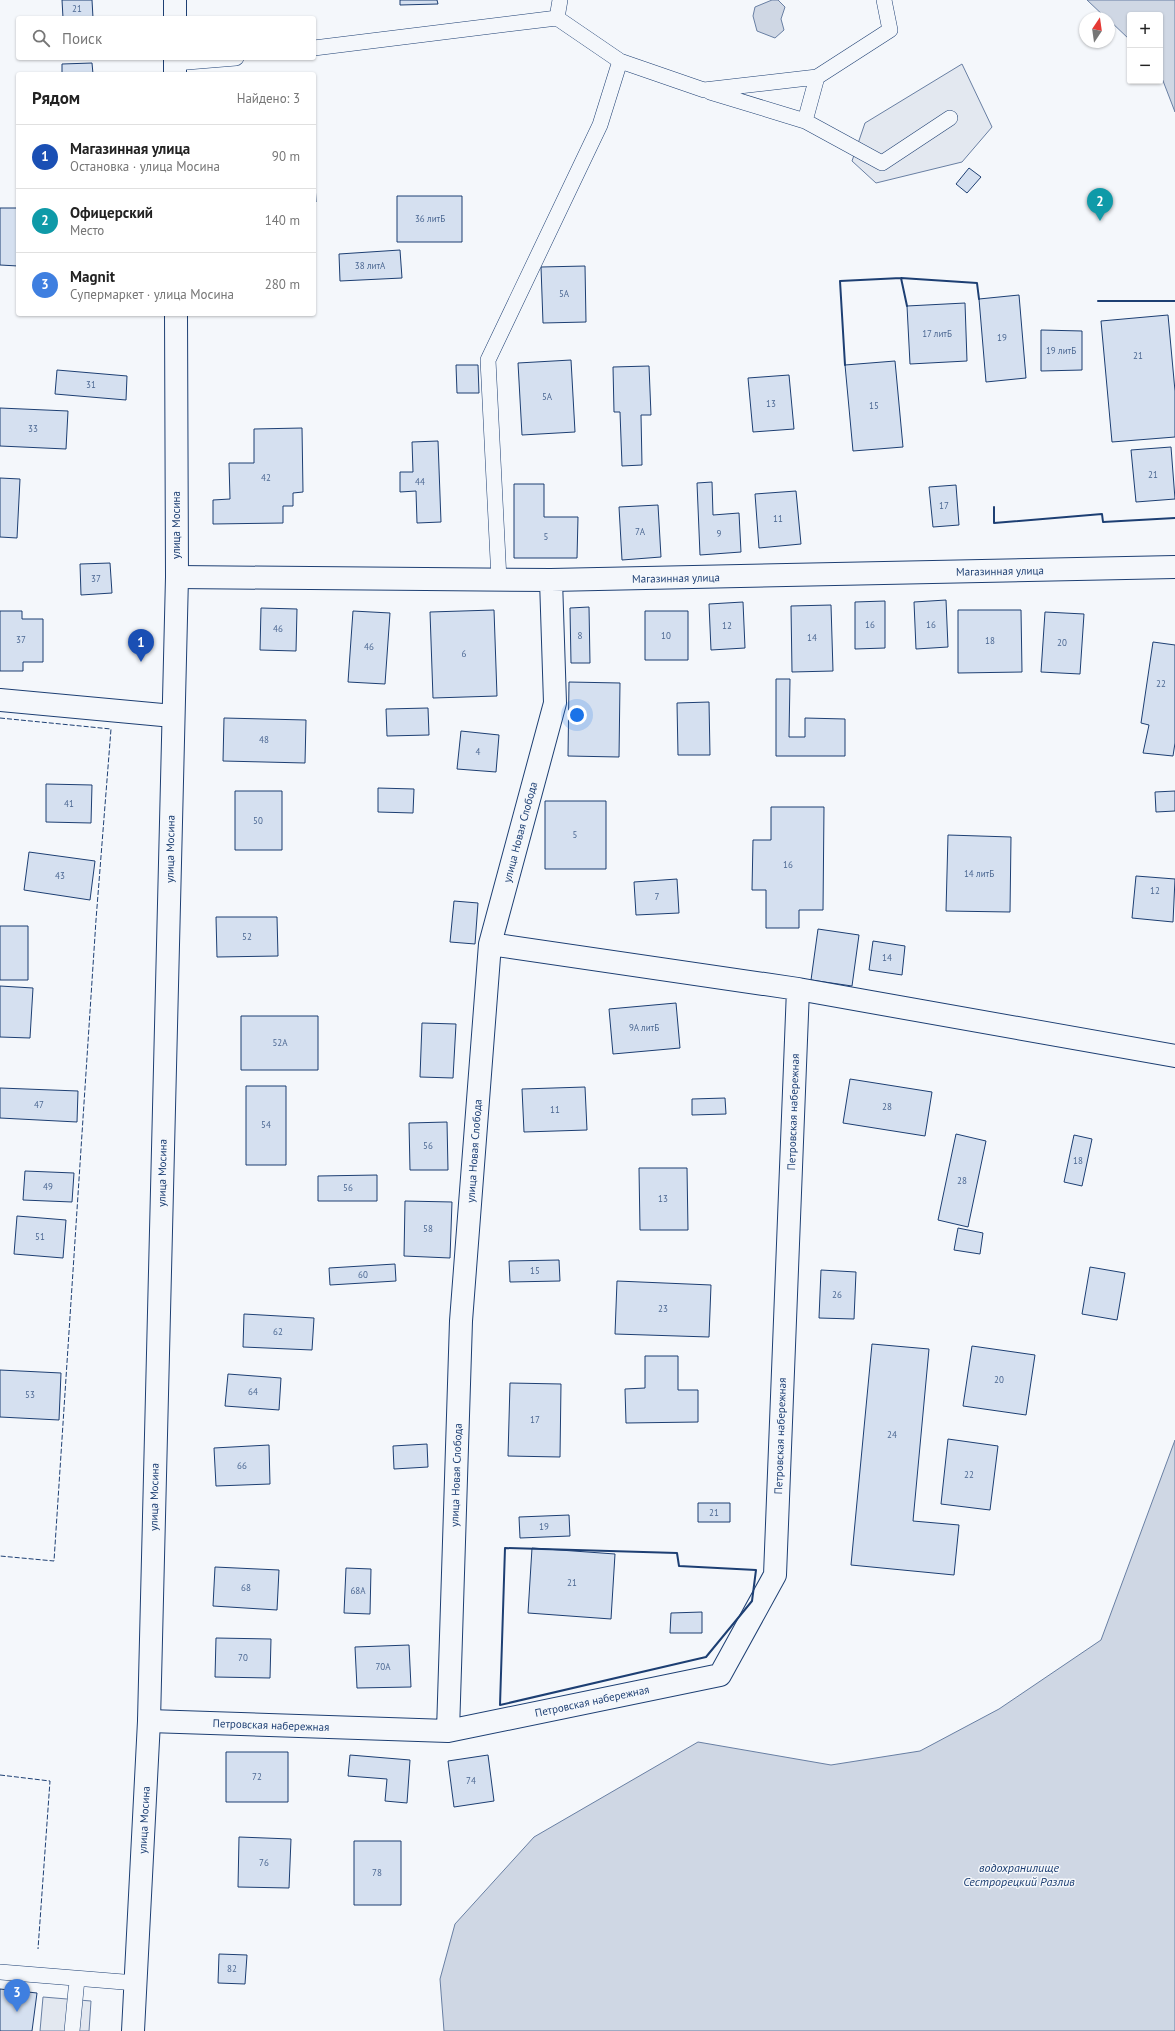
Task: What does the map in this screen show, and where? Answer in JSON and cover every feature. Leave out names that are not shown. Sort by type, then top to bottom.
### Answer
[{"type":"street","points":[[175,0],[175,16]]},
{"type":"street","name":"улица Мосина","points":[[133,2031],[148,1721],[176,577],[176,316]]},
{"type":"street","name":"Магазинная улица","points":[[176,577],[551,580],[1175,567]]},
{"type":"street","name":"улица Новая Слобода","points":[[448,1731],[462,1321],[490,944],[555,703],[551,580]]},
{"type":"street","points":[[0,700],[173,716]]},
{"type":"street","points":[[490,944],[798,989],[1175,1056]]},
{"type":"street","name":"Петровская набережная","points":[[148,1721],[448,1731],[720,1675],[775,1574],[798,989]]},
{"type":"lane","points":[[557,18],[560,0]]},
{"type":"lane","points":[[704,90],[818,77],[890,30],[884,0]]},
{"type":"lane","points":[[316,48],[557,18],[620,61],[704,90],[805,121],[882,163],[950,118]]},
{"type":"lane","points":[[175,65],[219,60]]},
{"type":"lane","points":[[499,580],[488,360],[600,125],[620,61]]},
{"type":"lane","points":[[805,121],[818,77]]},
{"type":"lane","points":[[0,1972],[77,1980],[136,1983]]},
{"type":"lane","points":[[72,2031],[77,1980]]},
{"type":"shaded area","points":[[962,64],[992,127],[962,162],[876,183],[852,161],[865,123]]},
{"type":"shaded area","points":[[43,1997],[91,2001],[89,2031],[40,2031]]},
{"type":"water","points":[[772,0],[778,0],[785,7],[781,19],[784,30],[775,38],[757,31],[753,16],[755,7]]},
{"type":"water","points":[[1087,0],[1175,0],[1175,112],[1163,81],[1163,12],[1127,12],[1127,37],[1115,26],[1115,12],[1100,12]]},
{"type":"water","name":"водохранилище Сестрорецкий Разлив","points":[[1175,1440],[1175,2031],[444,2031],[440,1979],[455,1924],[534,1837],[698,1742],[831,1765],[920,1751],[999,1709],[1101,1640]]},
{"type":"building","points":[[62,0],[92,0],[93,16],[63,16]]},
{"type":"building","points":[[400,0],[437,0],[438,4],[400,5]]},
{"type":"building","points":[[92,63],[93,72],[62,72],[62,64]]},
{"type":"building","points":[[969,168],[981,177],[967,193],[956,184]]},
{"type":"building","points":[[397,196],[462,196],[462,242],[397,242]]},
{"type":"building","points":[[0,208],[16,208],[16,266],[0,265]]},
{"type":"building","points":[[400,250],[402,278],[340,281],[339,254]]},
{"type":"building","points":[[585,266],[586,322],[543,323],[541,267]]},
{"type":"building","points":[[1019,295],[1026,378],[986,382],[979,299]]},
{"type":"building","points":[[965,303],[967,361],[910,364],[907,306]]},
{"type":"building","points":[[1168,315],[1175,391],[1175,437],[1112,442],[1101,321]]},
{"type":"building","points":[[1041,330],[1082,331],[1082,370],[1041,371]]},
{"type":"building","points":[[571,360],[575,432],[522,435],[518,363]]},
{"type":"building","points":[[895,361],[903,447],[853,451],[845,365]]},
{"type":"building","points":[[456,365],[478,365],[479,393],[457,393]]},
{"type":"building","points":[[649,366],[651,415],[641,415],[642,465],[622,466],[620,412],[614,412],[613,367]]},
{"type":"building","points":[[57,370],[127,376],[126,400],[55,394]]},
{"type":"building","points":[[789,375],[794,429],[753,432],[748,378]]},
{"type":"building","points":[[0,408],[68,411],[66,449],[0,446]]},
{"type":"building","points":[[302,428],[303,492],[293,493],[293,506],[283,506],[283,523],[213,524],[213,500],[230,499],[229,463],[254,463],[254,429]]},
{"type":"building","points":[[438,441],[441,522],[417,523],[416,491],[400,492],[400,472],[413,472],[412,442]]},
{"type":"building","points":[[1171,447],[1175,499],[1136,502],[1131,450]]},
{"type":"building","points":[[0,478],[20,479],[17,538],[0,537]]},
{"type":"building","points":[[712,482],[713,515],[739,513],[741,552],[700,555],[697,483]]},
{"type":"building","points":[[514,484],[544,484],[544,517],[578,517],[577,558],[514,558]]},
{"type":"building","points":[[956,485],[959,525],[933,527],[929,487]]},
{"type":"building","points":[[796,491],[801,544],[759,548],[755,494]]},
{"type":"building","points":[[658,505],[661,557],[622,560],[619,507]]},
{"type":"building","points":[[110,563],[112,593],[81,595],[80,564]]},
{"type":"building","points":[[946,600],[948,647],[916,649],[914,602]]},
{"type":"building","points":[[885,601],[885,648],[855,649],[855,602]]},
{"type":"building","points":[[743,602],[745,648],[711,650],[709,604]]},
{"type":"building","points":[[831,605],[833,671],[792,672],[791,606]]},
{"type":"building","points":[[589,607],[590,663],[571,663],[570,608]]},
{"type":"building","points":[[261,608],[297,609],[296,651],[260,650]]},
{"type":"building","points":[[494,610],[497,696],[433,698],[430,612]]},
{"type":"building","points":[[958,610],[1021,610],[1022,672],[958,673]]},
{"type":"building","points":[[0,611],[22,611],[22,619],[43,619],[43,662],[23,662],[23,671],[0,671]]},
{"type":"building","points":[[353,611],[390,613],[385,684],[348,682]]},
{"type":"building","points":[[645,611],[688,611],[688,660],[645,660]]},
{"type":"building","points":[[1045,612],[1084,614],[1080,674],[1041,672]]},
{"type":"building","points":[[1153,642],[1175,645],[1175,743],[1173,756],[1143,753],[1149,725],[1141,723]]},
{"type":"building","points":[[776,679],[790,679],[789,737],[805,737],[805,718],[845,719],[845,756],[776,756]]},
{"type":"building","points":[[569,682],[620,683],[619,757],[568,756]]},
{"type":"building","points":[[709,702],[710,755],[678,755],[677,703]]},
{"type":"building","points":[[428,708],[429,735],[387,736],[386,709]]},
{"type":"building","points":[[224,718],[306,720],[305,763],[223,761]]},
{"type":"building","points":[[461,731],[499,735],[496,772],[457,769]]},
{"type":"building","points":[[46,784],[92,785],[91,823],[46,822]]},
{"type":"building","points":[[378,788],[414,789],[413,813],[378,812]]},
{"type":"building","points":[[235,791],[282,791],[282,850],[235,850]]},
{"type":"building","points":[[1175,791],[1175,811],[1156,812],[1155,792]]},
{"type":"building","points":[[545,801],[606,801],[606,869],[545,869]]},
{"type":"building","points":[[771,807],[824,807],[823,910],[799,910],[799,928],[766,928],[766,890],[752,890],[753,840],[771,840]]},
{"type":"building","points":[[948,835],[1011,837],[1010,912],[946,911]]},
{"type":"building","points":[[29,852],[95,861],[90,900],[24,890]]},
{"type":"building","points":[[1136,876],[1175,879],[1173,922],[1132,918]]},
{"type":"building","points":[[677,879],[679,913],[636,915],[634,882]]},
{"type":"building","points":[[454,901],[478,903],[475,944],[450,942]]},
{"type":"building","points":[[216,917],[277,917],[278,956],[217,957]]},
{"type":"building","points":[[0,926],[28,926],[28,980],[0,980]]},
{"type":"building","points":[[818,929],[859,935],[852,986],[811,980]]},
{"type":"building","points":[[873,941],[905,946],[902,975],[869,970]]},
{"type":"building","points":[[0,986],[33,988],[30,1038],[0,1037]]},
{"type":"building","points":[[676,1003],[680,1048],[613,1054],[609,1009]]},
{"type":"building","points":[[241,1016],[318,1016],[318,1070],[241,1070]]},
{"type":"building","points":[[422,1023],[456,1024],[453,1078],[420,1077]]},
{"type":"building","points":[[850,1079],[932,1092],[925,1136],[843,1123]]},
{"type":"building","points":[[246,1086],[286,1086],[286,1165],[246,1165]]},
{"type":"building","points":[[585,1087],[587,1130],[524,1132],[522,1089]]},
{"type":"building","points":[[0,1088],[78,1091],[77,1122],[0,1118]]},
{"type":"building","points":[[725,1098],[726,1114],[692,1115],[692,1099]]},
{"type":"building","points":[[447,1122],[448,1170],[410,1170],[409,1123]]},
{"type":"building","points":[[956,1134],[986,1141],[968,1227],[938,1220]]},
{"type":"building","points":[[1074,1135],[1092,1139],[1082,1186],[1064,1182]]},
{"type":"building","points":[[639,1168],[687,1168],[688,1230],[640,1230]]},
{"type":"building","points":[[25,1171],[74,1173],[72,1202],[23,1200]]},
{"type":"building","points":[[377,1175],[377,1201],[318,1201],[318,1176]]},
{"type":"building","points":[[405,1201],[452,1202],[450,1258],[404,1256]]},
{"type":"building","points":[[17,1216],[66,1220],[63,1258],[14,1254]]},
{"type":"building","points":[[958,1228],[983,1233],[980,1254],[954,1250]]},
{"type":"building","points":[[559,1260],[560,1281],[510,1282],[509,1261]]},
{"type":"building","points":[[395,1264],[396,1281],[330,1285],[329,1268]]},
{"type":"building","points":[[1090,1267],[1125,1273],[1117,1320],[1082,1314]]},
{"type":"building","points":[[821,1270],[856,1272],[854,1319],[819,1318]]},
{"type":"building","points":[[617,1281],[711,1285],[709,1337],[615,1334]]},
{"type":"building","points":[[244,1314],[314,1318],[312,1350],[243,1347]]},
{"type":"building","points":[[872,1344],[929,1349],[913,1521],[959,1525],[954,1575],[851,1565]]},
{"type":"building","points":[[972,1346],[1035,1355],[1026,1415],[963,1406]]},
{"type":"building","points":[[645,1356],[678,1356],[678,1390],[698,1390],[698,1422],[626,1423],[625,1389],[645,1388]]},
{"type":"building","points":[[0,1370],[61,1373],[59,1420],[0,1417]]},
{"type":"building","points":[[228,1374],[281,1378],[279,1410],[225,1406]]},
{"type":"building","points":[[510,1383],[561,1384],[560,1457],[508,1456]]},
{"type":"building","points":[[948,1439],[998,1446],[990,1510],[941,1504]]},
{"type":"building","points":[[427,1444],[428,1467],[394,1469],[393,1446]]},
{"type":"building","points":[[269,1445],[270,1484],[216,1486],[214,1448]]},
{"type":"building","points":[[698,1503],[730,1503],[730,1522],[698,1522]]},
{"type":"building","points":[[569,1515],[570,1536],[520,1538],[519,1517]]},
{"type":"building","points":[[532,1548],[615,1554],[611,1619],[528,1613]]},
{"type":"building","points":[[215,1567],[279,1570],[277,1610],[213,1606]]},
{"type":"building","points":[[346,1568],[371,1569],[370,1614],[344,1613]]},
{"type":"building","points":[[702,1612],[702,1633],[670,1633],[671,1613]]},
{"type":"building","points":[[216,1638],[271,1639],[270,1678],[215,1677]]},
{"type":"building","points":[[409,1645],[411,1687],[357,1688],[355,1647]]},
{"type":"building","points":[[226,1752],[288,1752],[288,1802],[226,1802]]},
{"type":"building","points":[[350,1755],[410,1760],[407,1803],[385,1801],[387,1779],[348,1776]]},
{"type":"building","points":[[488,1755],[494,1801],[454,1807],[448,1761]]},
{"type":"building","points":[[239,1837],[291,1839],[289,1888],[238,1887]]},
{"type":"building","points":[[354,1841],[401,1841],[401,1905],[354,1905]]},
{"type":"building","points":[[219,1954],[247,1955],[245,1984],[218,1983]]},
{"type":"building","points":[[0,1989],[37,1993],[32,2031],[0,2031]]},
{"type":"fence","points":[[0,718],[111,729],[96,920],[54,1561],[0,1556]]},
{"type":"fence","points":[[0,1775],[50,1781],[38,1949]]},
{"type":"wall","points":[[901,278],[977,283],[979,299]]},
{"type":"wall","points":[[845,365],[840,281],[901,278],[907,306]]},
{"type":"wall","points":[[1098,301],[1175,301]]},
{"type":"wall","points":[[994,507],[994,523],[1102,514],[1103,522],[1175,518]]},
{"type":"wall","points":[[505,1548],[677,1553],[679,1566],[756,1570],[752,1601],[706,1657],[500,1705],[505,1548]]},
{"type":"place","name":"Офицерский","points":[[1100,221]]},
{"type":"place","name":"Магазинная улица","points":[[141,662]]},
{"type":"place","name":"Magnit","points":[[17,2012]]}]
